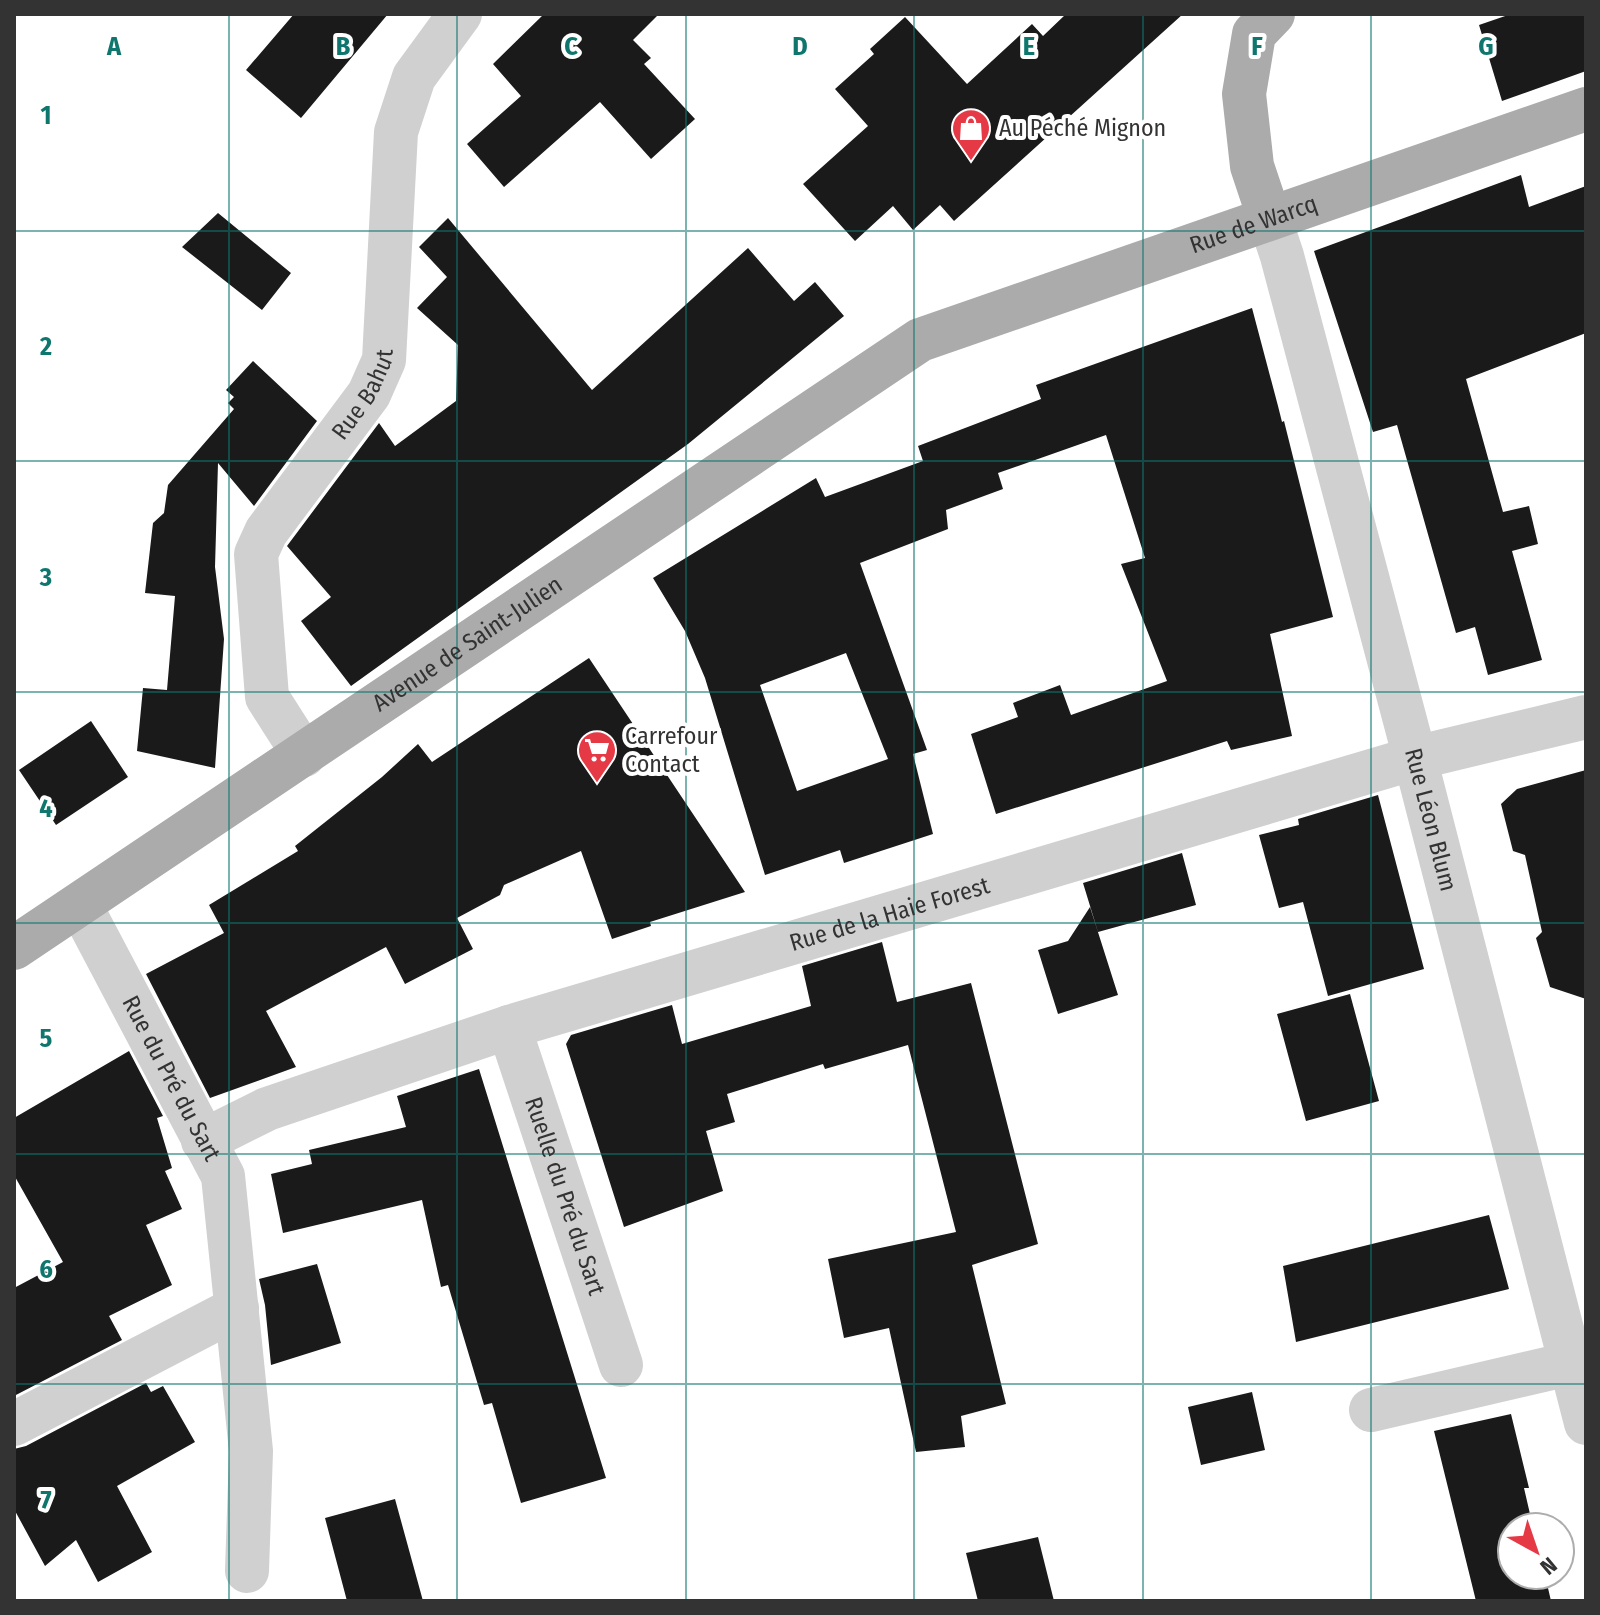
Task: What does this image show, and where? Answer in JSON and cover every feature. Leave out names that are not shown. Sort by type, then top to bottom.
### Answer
[{"type":"main road","points":[[1264,24],[1244,94],[1252,166],[1269,217]]},
{"type":"main road","name":"Rue de Warcq","points":[[920,340],[1586,109]]},
{"type":"main road","name":"Avenue de Saint-Julien","points":[[14,948],[920,340]]},
{"type":"street","name":"Rue Bahut","points":[[304,755],[267,697],[256,554],[266,532],[369,394],[384,360],[396,132],[414,77],[460,14]]},
{"type":"street","name":"Rue Léon Blum","points":[[1269,217],[1578,1362],[1586,1423]]},
{"type":"street","name":"Rue de la Haie Forest","points":[[203,1141],[267,1109],[509,1027],[1415,758],[1586,717]]},
{"type":"street","name":"Rue du Pré du Sart","points":[[80,905],[223,1176],[251,1451],[247,1571]]},
{"type":"street","name":"Ruelle du Pré du Sart","points":[[509,1027],[621,1365]]},
{"type":"street","points":[[14,1424],[237,1308]]},
{"type":"street","points":[[1371,1410],[1578,1362]]},
{"type":"building","points":[[294,14],[388,14],[301,118],[246,70]]},
{"type":"building","points":[[544,14],[659,14],[633,40],[651,58],[644,64],[695,119],[651,159],[600,102],[504,187],[467,144],[521,96],[493,64]]},
{"type":"building","points":[[1066,14],[1183,14],[954,221],[940,205],[913,230],[893,206],[855,241],[803,184],[868,126],[835,89],[874,54],[870,49],[905,17],[967,84],[1032,24],[1043,36]]},
{"type":"building","points":[[1511,14],[1586,14],[1586,71],[1502,101],[1479,25]]},
{"type":"building","points":[[1521,175],[1529,207],[1586,186],[1586,333],[1466,379],[1503,512],[1529,506],[1538,544],[1512,551],[1542,660],[1488,675],[1475,627],[1456,633],[1397,425],[1373,432],[1314,251]]},
{"type":"building","points":[[218,213],[291,273],[262,310],[182,247]]},
{"type":"building","points":[[448,218],[592,390],[748,248],[794,301],[815,282],[844,316],[688,444],[351,686],[301,621],[331,597],[287,546],[379,423],[395,446],[456,401],[458,345],[417,308],[447,277],[419,247]]},
{"type":"building","points":[[1252,308],[1333,617],[1270,634],[1292,736],[1231,750],[1227,741],[996,814],[971,734],[1018,717],[1013,703],[1060,685],[1071,715],[1167,681],[1121,564],[1145,558],[1106,435],[998,473],[1003,489],[946,510],[948,529],[860,563],[927,750],[913,754],[933,834],[844,863],[840,850],[765,875],[705,678],[685,631],[653,578],[816,478],[825,497],[923,461],[918,446],[1041,399],[1036,385]],"holes":[[[846,653],[888,759],[797,791],[760,685]]]},
{"type":"building","points":[[253,361],[317,421],[254,506],[218,463],[215,567],[224,639],[215,768],[137,751],[143,688],[167,690],[175,596],[145,593],[153,523],[164,513],[168,485],[234,409],[228,403],[234,397],[226,390]]},
{"type":"building","points":[[589,658],[745,892],[650,922],[651,926],[612,939],[581,851],[504,885],[500,895],[457,918],[473,949],[405,984],[386,947],[266,1011],[296,1067],[210,1098],[146,974],[224,933],[209,905],[298,851],[295,846],[382,777],[418,744],[432,762]]},
{"type":"building","points":[[91,721],[128,777],[56,825],[19,770]]},
{"type":"building","points":[[1586,770],[1586,999],[1550,987],[1536,938],[1542,932],[1525,855],[1513,851],[1501,804],[1517,789]]},
{"type":"building","points":[[1378,795],[1424,969],[1328,996],[1303,902],[1279,908],[1259,835],[1299,825],[1298,819]]},
{"type":"building","points":[[1182,853],[1196,905],[1098,932],[1083,883]]},
{"type":"building","points":[[1090,907],[1118,995],[1058,1014],[1038,950],[1068,941]]},
{"type":"building","points":[[882,942],[897,1002],[971,983],[1038,1244],[972,1265],[1006,1404],[961,1416],[965,1447],[916,1452],[889,1328],[844,1338],[828,1259],[956,1232],[908,1045],[825,1069],[823,1064],[727,1094],[735,1122],[706,1131],[723,1191],[624,1227],[566,1044],[571,1035],[672,1005],[682,1044],[811,1006],[802,966]]},
{"type":"building","points":[[1350,994],[1379,1101],[1306,1121],[1277,1014]]},
{"type":"building","points":[[129,1051],[163,1116],[157,1118],[172,1168],[165,1171],[182,1209],[146,1225],[172,1285],[109,1316],[122,1340],[14,1396],[14,1288],[63,1262],[14,1175],[14,1118]]},
{"type":"building","points":[[479,1069],[606,1478],[521,1503],[492,1403],[484,1405],[448,1285],[441,1287],[422,1200],[283,1233],[271,1174],[312,1164],[309,1150],[406,1127],[397,1096]]},
{"type":"building","points":[[1489,1215],[1509,1289],[1296,1342],[1283,1266]]},
{"type":"building","points":[[317,1264],[341,1343],[271,1365],[259,1279]]},
{"type":"building","points":[[146,1383],[151,1392],[163,1386],[195,1442],[117,1486],[152,1552],[98,1582],[76,1540],[45,1566],[14,1509],[14,1449],[26,1446]]},
{"type":"building","points":[[1252,1392],[1265,1450],[1201,1465],[1188,1407]]},
{"type":"building","points":[[1511,1414],[1529,1488],[1524,1488],[1529,1511],[1496,1511],[1496,1591],[1549,1591],[1551,1601],[1476,1601],[1434,1431]]},
{"type":"building","points":[[395,1499],[423,1601],[347,1601],[325,1518]]},
{"type":"building","points":[[1038,1537],[1054,1601],[978,1601],[966,1553]]},
{"type":"place","name":"Au Péché Mignon","points":[[971,162]]},
{"type":"place","name":"Carrefour Contact","points":[[597,784]]}]
